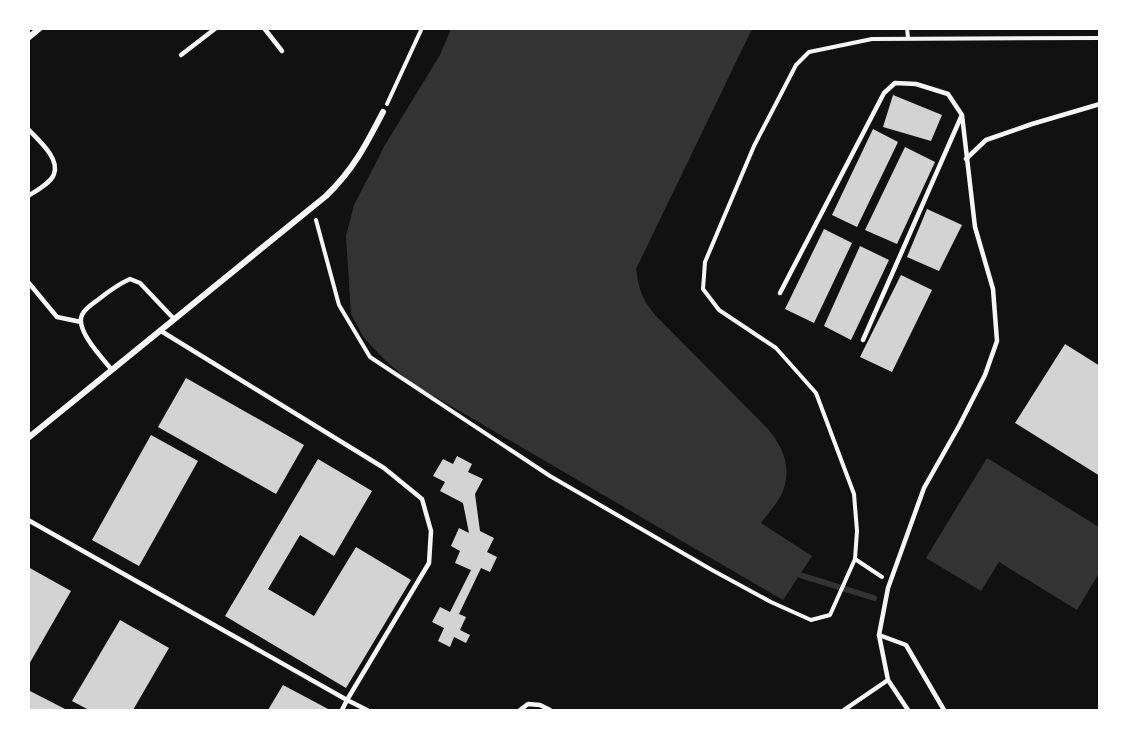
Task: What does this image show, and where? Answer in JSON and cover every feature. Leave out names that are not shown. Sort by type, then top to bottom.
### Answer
[{"type":"street","points":[[28,38],[40,28]]},
{"type":"street","points":[[28,438],[312,208],[345,178],[360,157],[382,112]]},
{"type":"lane","points":[[181,55],[216,28]]},
{"type":"lane","points":[[264,28],[282,51]]},
{"type":"lane","points":[[780,293],[884,93],[895,83],[916,84],[948,94],[962,115],[975,227],[993,290],[997,341],[985,375],[924,488],[890,582],[879,635],[888,680],[908,711]]},
{"type":"lane","points":[[966,159],[986,140],[1100,104]]},
{"type":"lane","points":[[863,340],[962,115]]},
{"type":"lane","points":[[28,129],[50,154],[54,163],[54,173],[50,179],[28,196]]},
{"type":"lane","points":[[112,370],[85,334],[81,322],[82,313],[92,304],[130,279],[140,283],[174,319]]},
{"type":"lane","points":[[28,282],[57,317],[81,322]]},
{"type":"lane","points":[[160,330],[384,468],[422,499],[431,531],[429,562],[342,711]]},
{"type":"lane","points":[[28,520],[367,711]]},
{"type":"lane","points":[[879,635],[906,645],[944,711]]},
{"type":"lane","points":[[844,711],[888,680]]},
{"type":"lane","points":[[520,711],[528,704],[540,705],[550,711]]},
{"type":"path","points":[[382,112],[422,28]]},
{"type":"path","points":[[908,28],[908,38]]},
{"type":"path","points":[[312,208],[339,305],[370,357],[550,476],[771,602],[811,620],[830,615],[855,559],[857,531],[854,494],[816,393],[776,348],[719,310],[703,289],[705,262],[754,146],[796,65],[809,52],[872,39],[1100,38]]},
{"type":"path","points":[[855,559],[874,574],[890,582]]},
{"type":"shaded area","points":[[451,29],[752,29],[636,269],[642,294],[656,316],[768,429],[782,450],[787,474],[786,482],[779,499],[761,523],[812,556],[783,600],[410,382],[364,338],[351,314],[346,236],[354,205],[385,145],[440,55]]},
{"type":"shaded area","points":[[987,458],[1099,527],[1099,573],[1077,610],[999,562],[981,591],[926,558]]},
{"type":"building","points":[[893,95],[942,115],[931,141],[883,127]]},
{"type":"building","points":[[873,129],[898,142],[857,227],[832,215]]},
{"type":"building","points":[[905,147],[935,162],[897,244],[865,230]]},
{"type":"building","points":[[927,209],[962,225],[939,271],[907,257]]},
{"type":"building","points":[[824,229],[852,243],[814,323],[785,309]]},
{"type":"building","points":[[860,246],[889,260],[851,340],[824,326]]},
{"type":"building","points":[[901,275],[932,290],[892,372],[860,357]]},
{"type":"building","points":[[1065,344],[1100,366],[1100,476],[1015,423]]},
{"type":"building","points":[[186,378],[304,445],[276,494],[158,427]]},
{"type":"building","points":[[151,435],[198,461],[139,566],[92,540]]},
{"type":"building","points":[[457,456],[472,464],[468,472],[483,479],[475,494],[480,531],[494,538],[487,552],[497,557],[490,572],[481,568],[459,614],[466,617],[460,630],[470,635],[466,643],[454,637],[450,647],[438,641],[444,628],[432,622],[440,607],[450,612],[471,570],[455,563],[460,551],[451,546],[459,528],[469,533],[463,503],[440,491],[445,482],[433,476],[443,459],[453,464]]},
{"type":"building","points":[[318,459],[372,491],[334,556],[300,535],[268,589],[314,616],[356,547],[411,580],[346,688],[225,616]]},
{"type":"building","points":[[28,567],[71,591],[28,666]]},
{"type":"building","points":[[120,620],[169,648],[133,710],[89,710],[72,701]]},
{"type":"building","points":[[283,685],[330,710],[268,710]]},
{"type":"building","points":[[28,690],[67,710],[28,710]]},
{"type":"waterway","points":[[795,572],[874,598]]}]
